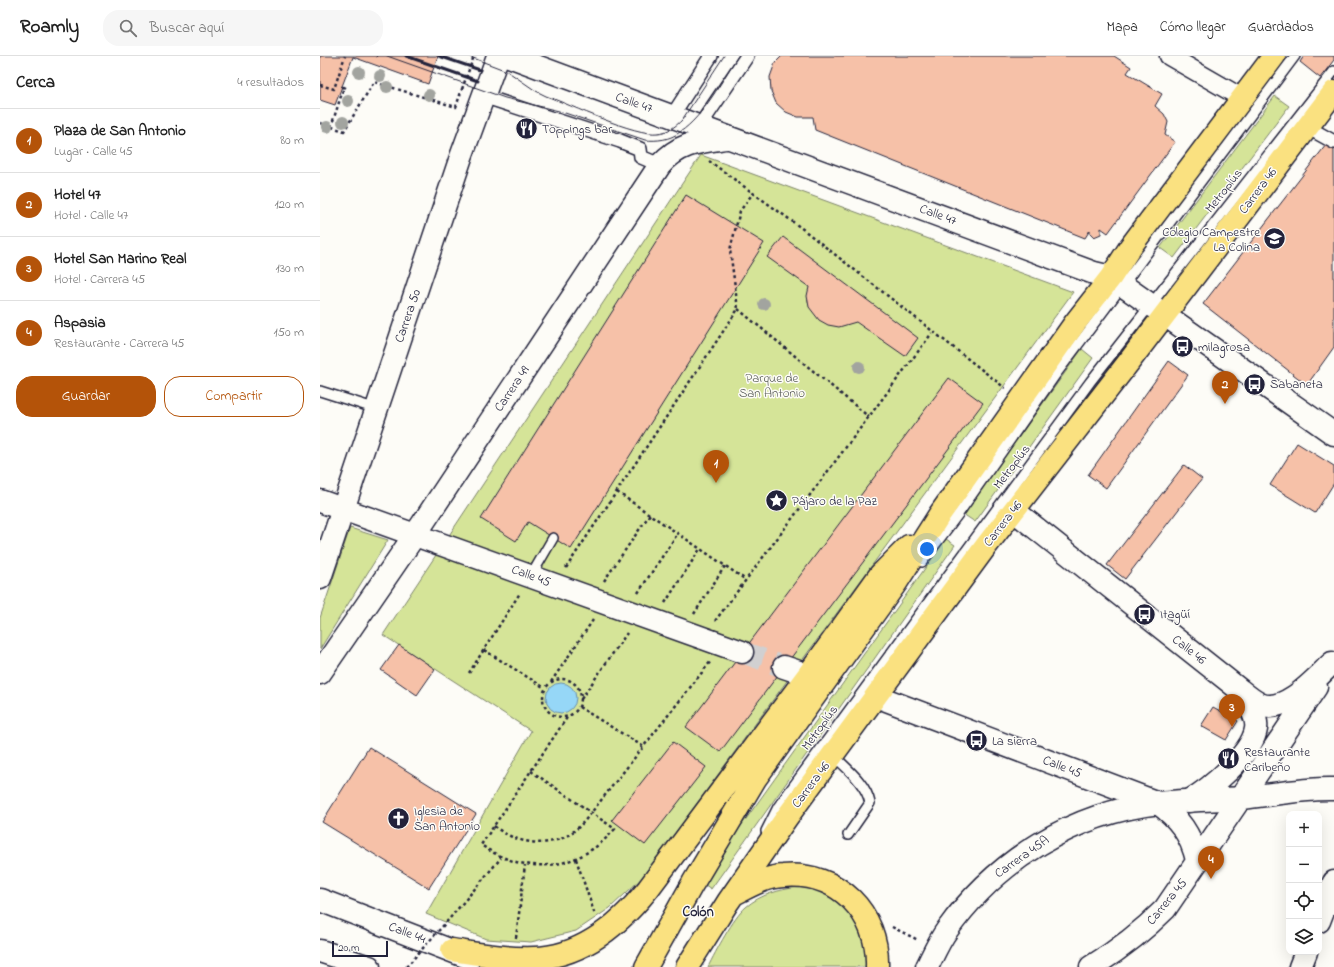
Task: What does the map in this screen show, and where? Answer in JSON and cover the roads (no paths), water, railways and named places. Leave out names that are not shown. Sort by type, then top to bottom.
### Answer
[{"type":"main road","points":[[646,967],[698,874],[756,778],[896,583],[940,514],[1075,323],[1117,282],[1131,246],[1274,56]]},
{"type":"main road","name":"Carrera 46","points":[[688,967],[730,898],[787,817],[1013,510],[1128,363],[1158,310],[1334,92]]},
{"type":"main road","points":[[452,950],[514,958],[535,958],[557,955],[581,946],[602,934],[619,921],[648,889],[808,675],[880,575],[940,514]]},
{"type":"main road","points":[[730,898],[766,879],[782,876],[798,875],[829,883],[854,902],[864,914],[875,941],[877,967]]},
{"type":"street","name":"Carrera 50","points":[[321,571],[498,56]]},
{"type":"street","name":"Calle 47","points":[[509,56],[634,104],[672,116],[727,138],[1117,282],[1334,434]]},
{"type":"street","points":[[672,116],[711,56]]},
{"type":"street","points":[[699,126],[747,56]]},
{"type":"street","points":[[1169,56],[1242,98]]},
{"type":"street","points":[[483,96],[620,141],[640,149],[640,157],[660,165]]},
{"type":"street","points":[[1316,132],[1334,142]]},
{"type":"street","name":"Carrera 49","points":[[320,673],[415,535],[660,165],[667,156],[686,145],[727,138]]},
{"type":"street","name":"Calle 45","points":[[320,501],[733,648]]},
{"type":"street","name":"Calle 46","points":[[1013,510],[1240,690],[1261,704],[1273,706],[1285,702],[1297,695],[1333,662]]},
{"type":"street","name":"Carrera 45","points":[[1091,967],[1117,952],[1145,929],[1177,893],[1197,860],[1333,662]]},
{"type":"street","points":[[784,667],[808,675]]},
{"type":"street","points":[[1189,801],[1203,793],[1223,776],[1242,755],[1252,740],[1256,730],[1256,718],[1240,690]]},
{"type":"street","name":"Calle 45","points":[[876,696],[1158,803],[1179,821],[1194,846],[1197,860]]},
{"type":"street","name":"Calle 45","points":[[1158,803],[1240,798],[1334,789]]},
{"type":"street","name":"Carrera 45A","points":[[933,961],[946,931],[983,886],[1005,867],[1063,830],[1113,812],[1158,803]]},
{"type":"street","points":[[1320,919],[1334,882]]},
{"type":"street","name":"Calle 44","points":[[320,900],[494,967]]},
{"type":"street","points":[[320,951],[369,967]]},
{"type":"street","points":[[1300,967],[1305,955]]},
{"type":"lane","name":"Metroplús","points":[[773,771],[1056,374],[1117,282],[1295,56]]},
{"type":"lane","name":"Metroplús","points":[[730,898],[778,807],[1086,388],[1158,310],[1334,71]]},
{"type":"lane","points":[[320,391],[377,409]]},
{"type":"lane","points":[[531,576],[553,538]]},
{"type":"lane","points":[[833,755],[865,789],[868,794],[870,804],[848,835]]},
{"type":"lane","points":[[698,874],[764,784]]},
{"type":"water","points":[[561,683],[571,688],[576,698],[571,708],[561,713],[551,708],[546,698],[551,688]]},
{"type":"tunnel","points":[[742,652],[784,667]]},
{"type":"tram line","points":[[387,56],[505,98],[559,111],[645,140],[672,137],[689,125],[705,107],[738,56]]},
{"type":"tram line","points":[[468,56],[507,71],[546,96],[619,125],[648,133],[665,132],[677,125],[682,120],[724,56]]},
{"type":"railway","points":[[406,56],[478,81]]},
{"type":"railway","points":[[439,56],[480,70]]},
{"type":"place","name":"Toppings bar","points":[[527,129]]},
{"type":"place","name":"Colegio Campestre La Colina","points":[[1275,239]]},
{"type":"place","name":"milagrosa","points":[[1183,347]]},
{"type":"place","name":"Sabaneta","points":[[1255,384]]},
{"type":"place","name":"Hotel 47","points":[[1225,404]]},
{"type":"place","name":"Plaza de San Antonio","points":[[716,483]]},
{"type":"place","name":"Pájaro de la Paz","points":[[777,501]]},
{"type":"place","name":"Itagüí","points":[[1145,614]]},
{"type":"place","name":"Hotel San Marino Real","points":[[1232,727]]},
{"type":"place","name":"La sierra","points":[[976,741]]},
{"type":"place","name":"Restaurante Caribeño","points":[[1228,759]]},
{"type":"place","name":"Iglesia de San Antonio","points":[[399,818]]},
{"type":"place","name":"Aspasia","points":[[1211,879]]},
{"type":"district","name":"Colón","points":[[698,912]]},
{"type":"park label","name":"Parque de San Antonio","points":[[772,386]]}]
